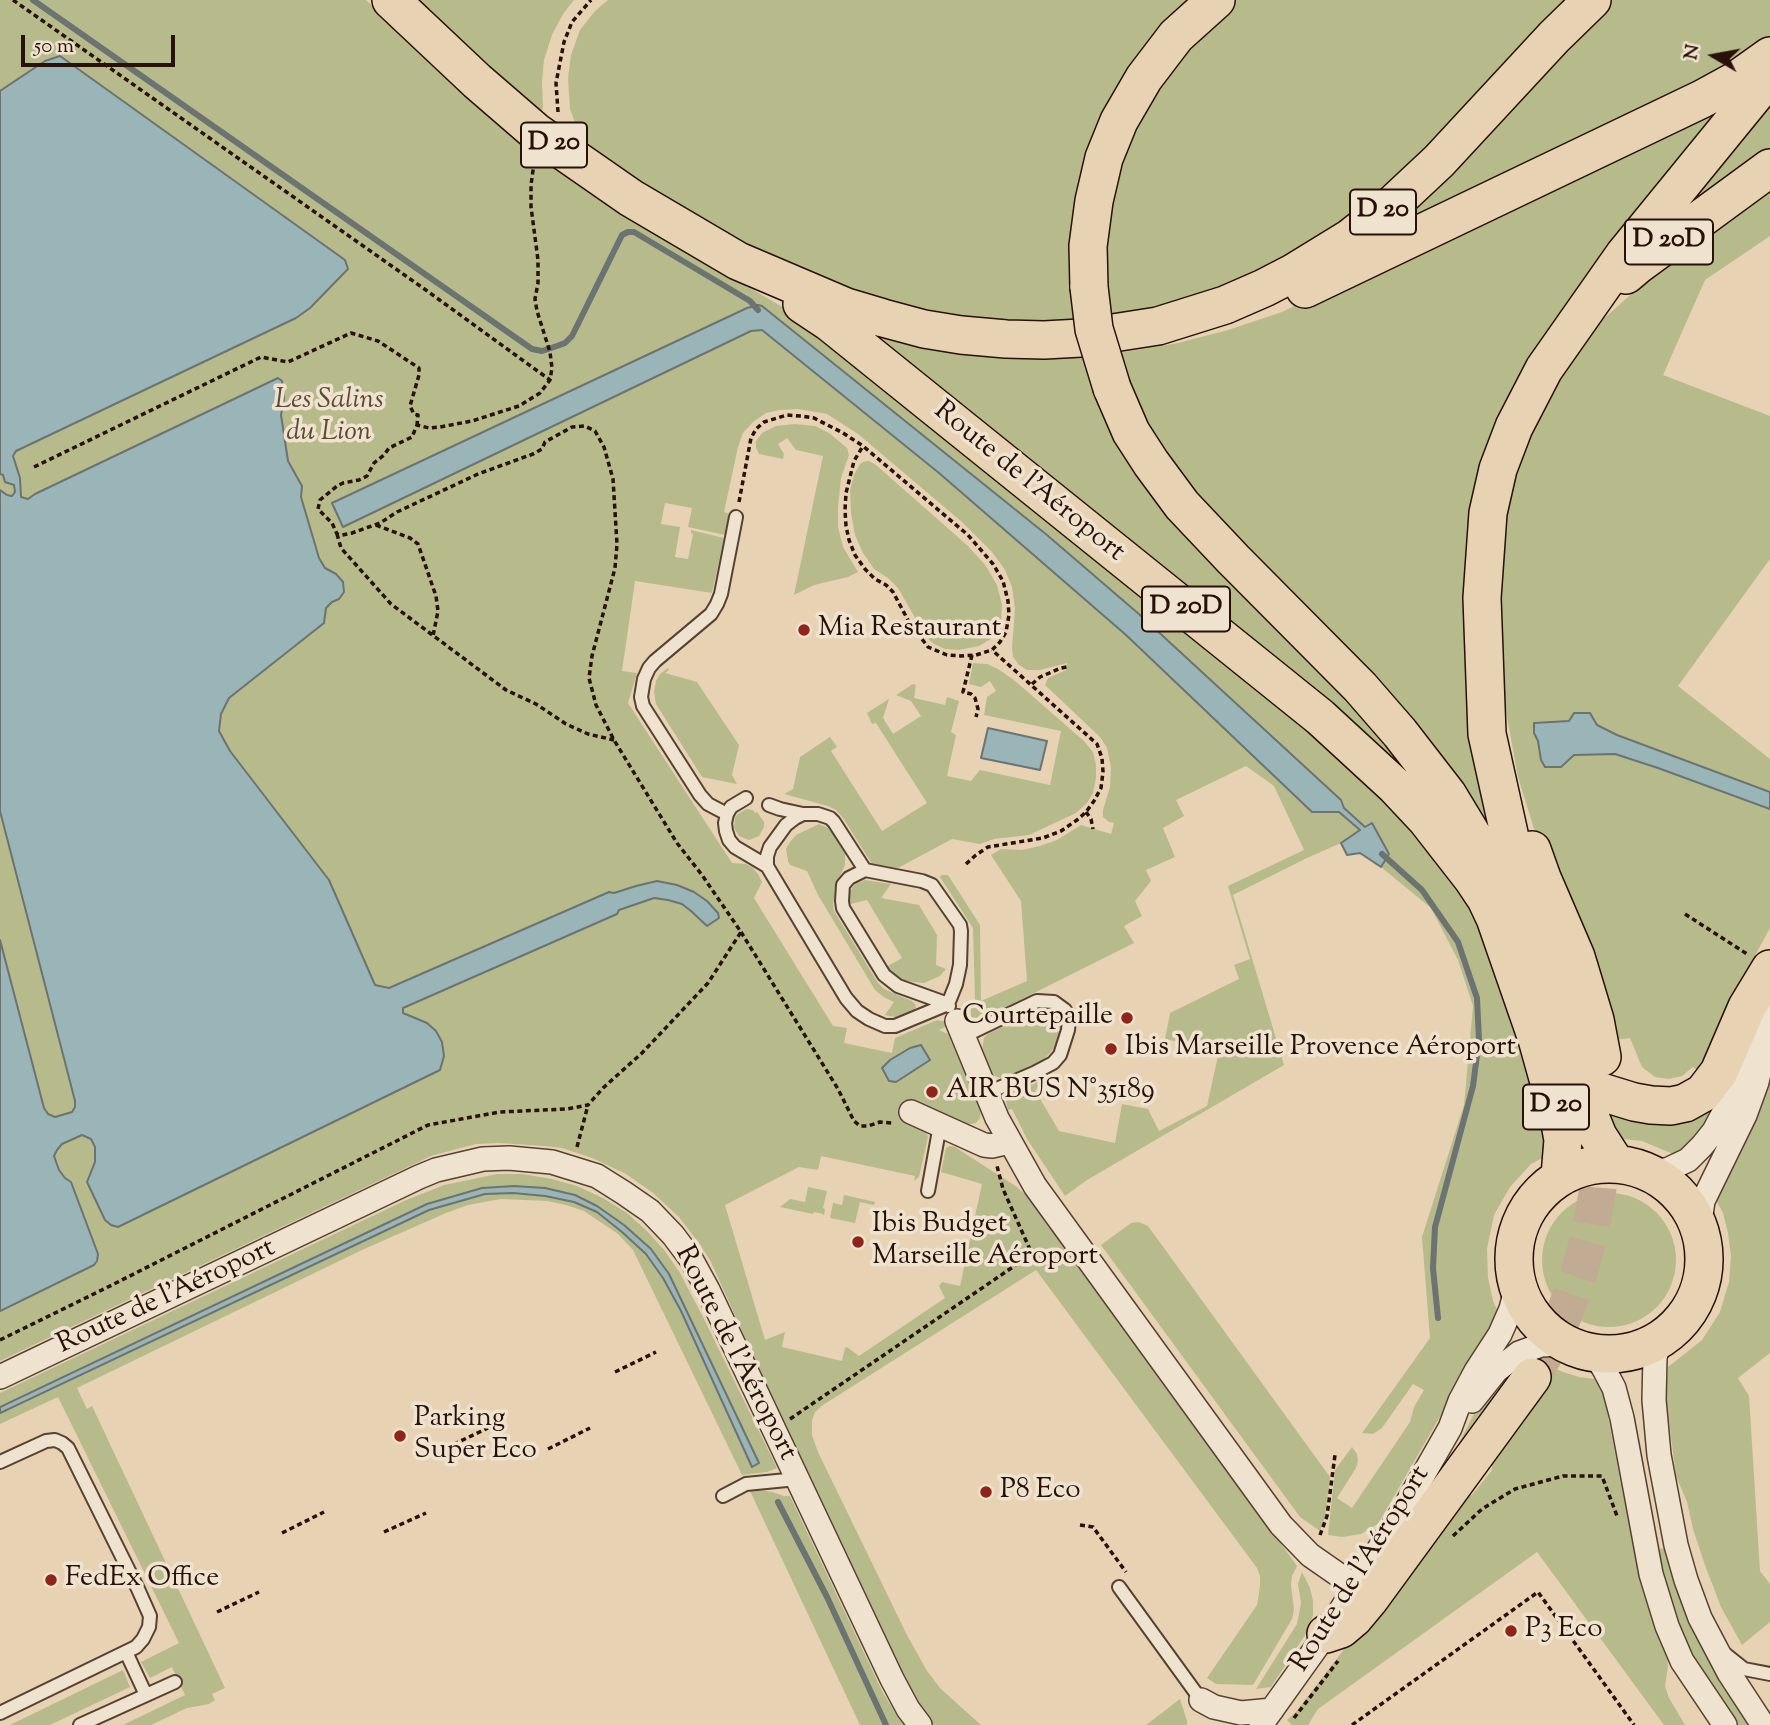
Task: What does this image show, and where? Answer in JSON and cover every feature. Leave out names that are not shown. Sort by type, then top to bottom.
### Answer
[{"type":"main road","name":"D 20","points":[[391,0],[536,132],[631,198],[738,261],[846,307],[903,324],[948,333],[1044,340],[1081,338],[1158,326],[1225,305],[1293,273],[1350,238],[1392,205],[1439,161],[1592,0]]},
{"type":"main road","points":[[1216,0],[1176,36],[1143,78],[1119,121],[1104,158],[1094,201],[1088,246],[1089,288],[1094,329],[1112,388],[1132,432],[1182,505],[1360,687],[1448,795],[1494,871],[1502,891],[1518,947],[1537,1039]]},
{"type":"main road","points":[[1158,326],[1232,313],[1313,286],[1702,99],[1735,81],[1770,56]]},
{"type":"main road","points":[[1575,325],[1623,255],[1770,76]]},
{"type":"main road","name":"D 20D","points":[[1616,1164],[1598,1136],[1587,1110],[1589,1066],[1540,958],[1487,734],[1482,598],[1488,513],[1498,469],[1514,427],[1544,369],[1575,325],[1639,264],[1770,168]]},
{"type":"main road","name":"Route de l'Aéroport","points":[[738,261],[829,322],[1320,717],[1396,787],[1447,844],[1486,900],[1495,918],[1537,1039],[1559,1118],[1563,1140],[1560,1177]]},
{"type":"main road","points":[[1589,1066],[1594,1090],[1634,1102],[1671,1106],[1685,1103],[1703,1093],[1719,1072],[1763,965]]},
{"type":"main road","name":"Route de l'Aéroport","points":[[1596,1164],[1616,1164],[1634,1166],[1653,1173],[1671,1186],[1686,1203],[1699,1228],[1703,1266],[1692,1307],[1678,1325],[1661,1339],[1639,1349],[1616,1354],[1580,1349],[1549,1334],[1525,1303],[1517,1285],[1514,1268],[1514,1248],[1519,1225],[1530,1204],[1544,1189],[1575,1169],[1596,1164]]},
{"type":"main road","points":[[1335,1644],[1340,1629],[1354,1619],[1369,1600],[1532,1377]]},
{"type":"street","points":[[1653,1173],[1688,1160],[1714,1130],[1732,1097],[1751,1042],[1763,965]]},
{"type":"street","name":"Route de l'Aéroport","points":[[1699,1228],[1703,1201],[1745,1115],[1756,1082],[1770,1012]]},
{"type":"street","points":[[956,1020],[987,1093],[1001,1144],[1035,1186],[1281,1525],[1310,1555],[1356,1587]]},
{"type":"street","points":[[911,1112],[984,1145],[1001,1144]]},
{"type":"street","name":"Route de l'Aéroport","points":[[0,1377],[428,1173],[484,1159],[509,1158],[552,1162],[597,1176],[650,1211],[691,1259],[892,1679],[920,1725]]},
{"type":"street","name":"Route de l'Aéroport","points":[[1450,1428],[1460,1401],[1500,1334],[1511,1310],[1517,1285]]},
{"type":"street","points":[[1661,1339],[1655,1357],[1654,1400],[1661,1468],[1673,1532],[1700,1618],[1763,1725]]},
{"type":"street","name":"Route de l'Aéroport","points":[[1266,1722],[1335,1644],[1356,1587],[1450,1428],[1496,1371],[1519,1353],[1541,1345],[1580,1349]]},
{"type":"street","points":[[1580,1349],[1605,1371],[1614,1388],[1651,1574],[1667,1626],[1682,1661],[1725,1725]]},
{"type":"street","points":[[1201,1700],[1214,1707],[1266,1722]]},
{"type":"street","points":[[1201,1700],[1207,1725]]},
{"type":"lane","points":[[727,814],[708,804],[700,795],[643,706],[641,697],[649,668],[711,614],[717,604],[736,517]]},
{"type":"lane","points":[[746,798],[731,807],[727,814],[725,823],[729,840],[767,866],[846,998],[857,1011],[869,1019],[885,1026],[956,1020],[1037,1001],[1054,1002],[1065,1010],[1069,1019],[1068,1030],[1060,1055],[1053,1063],[987,1093]]},
{"type":"lane","points":[[769,804],[780,809],[830,818],[865,870]]},
{"type":"lane","points":[[767,866],[767,856],[775,837],[794,818],[803,814]]},
{"type":"lane","points":[[865,870],[932,885],[960,925],[956,1020],[884,975],[844,908],[843,885],[849,878],[865,870]]},
{"type":"lane","points":[[928,1191],[940,1125]]},
{"type":"lane","points":[[0,1462],[46,1441],[55,1440],[68,1448],[150,1616],[149,1628],[136,1647],[0,1713]]},
{"type":"lane","points":[[723,1496],[746,1484],[797,1479]]},
{"type":"lane","points":[[1119,1587],[1201,1700]]},
{"type":"lane","points":[[1714,1645],[1744,1669],[1770,1674]]},
{"type":"lane","points":[[126,1652],[146,1695]]},
{"type":"lane","points":[[80,1725],[175,1682]]},
{"type":"path","points":[[12,0],[550,380]]},
{"type":"path","points":[[558,119],[555,83],[564,42],[572,22],[591,0]]},
{"type":"path","points":[[417,425],[440,428],[519,406],[541,393],[550,380],[550,352],[536,299],[538,260],[531,207],[534,157]]},
{"type":"path","points":[[34,467],[261,357],[288,362],[351,333],[378,341],[419,368],[410,406],[414,414],[418,415],[417,425],[412,437],[389,448],[374,463],[367,476],[342,482],[320,499],[318,509],[332,523],[341,548],[391,604],[506,690],[536,704],[566,724],[588,734],[614,740]]},
{"type":"path","points":[[736,517],[751,438],[756,429],[764,422],[788,415],[814,418],[829,425],[863,446],[968,535],[993,564],[1003,581],[1009,615],[1006,632],[992,650],[972,655],[947,655],[928,647],[909,622],[893,592],[875,579],[855,555],[846,526],[846,493],[853,461],[863,446]]},
{"type":"path","points":[[337,534],[352,533],[478,474],[533,454],[542,449],[545,442],[572,427],[585,426],[595,432],[604,447],[613,479],[617,544],[615,568],[592,656],[589,678],[596,705],[614,740],[677,843],[741,932],[838,1088],[855,1121],[860,1126],[897,1122],[904,1114],[911,1112]]},
{"type":"path","points":[[374,524],[410,538],[418,544],[436,596],[438,611],[433,635]]},
{"type":"path","points":[[966,864],[988,847],[1034,840],[1061,831],[1086,812],[1101,788],[1103,772],[1097,744],[992,650]]},
{"type":"path","points":[[972,655],[963,692],[975,698],[978,709],[976,717]]},
{"type":"path","points":[[1031,685],[1040,677],[1067,667]]},
{"type":"path","points":[[1086,812],[1093,829]]},
{"type":"path","points":[[1685,914],[1763,965]]},
{"type":"path","points":[[571,1167],[588,1105],[708,983],[741,932]]},
{"type":"path","points":[[0,1340],[428,1125],[500,1112],[567,1109],[588,1105]]},
{"type":"path","points":[[774,1430],[1031,1254],[1003,1189],[1001,1144]]},
{"type":"path","points":[[615,1372],[656,1352]]},
{"type":"path","points":[[446,1448],[488,1428]]},
{"type":"path","points":[[548,1449],[590,1428]]},
{"type":"path","points":[[1450,1540],[1482,1508],[1515,1489],[1563,1476],[1602,1476],[1620,1526]]},
{"type":"path","points":[[282,1533],[324,1512]]},
{"type":"path","points":[[384,1532],[426,1513]]},
{"type":"path","points":[[217,1612],[259,1592]]},
{"type":"path","points":[[1352,1725],[1538,1592],[1634,1725]]},
{"type":"path","points":[[1266,1722],[1297,1716],[1335,1644]]},
{"type":"green space","name":"Les Salins du Lion","points":[[0,0],[366,0],[494,119],[564,175],[813,325],[1351,763],[1451,870],[1495,945],[1550,1154],[1531,1164],[1510,1187],[1494,1215],[1487,1249],[1488,1278],[1500,1317],[1378,1524],[1361,1534],[1342,1537],[1328,1535],[1335,1470],[1352,1447],[1357,1454],[1356,1468],[1337,1498],[1352,1508],[1410,1422],[1414,1407],[1424,1390],[1413,1384],[1382,1428],[1373,1434],[1362,1433],[1430,1338],[1422,1237],[1464,1105],[1473,1006],[1458,960],[1431,908],[1381,867],[1389,854],[1372,823],[1365,828],[1344,808],[1341,800],[1140,615],[1047,535],[758,305],[751,331],[762,330],[939,473],[1126,635],[1311,812],[1339,812],[1360,831],[1341,843],[1233,895],[1284,1065],[1087,1180],[1065,1196],[1027,1139],[1012,1109],[1008,1110],[1008,1096],[1029,1081],[1032,1085],[1046,1077],[1048,1084],[1035,1090],[1059,1131],[1115,1143],[1122,1104],[1148,1109],[1159,1131],[1207,1106],[1219,1051],[1165,1039],[1170,1013],[1239,979],[1234,965],[1250,959],[1228,886],[1304,850],[1274,786],[1246,766],[1176,800],[1184,816],[1163,828],[1175,857],[1146,870],[1151,881],[1135,901],[1142,916],[1124,926],[1134,943],[982,1019],[971,1017],[971,1007],[975,1000],[973,928],[941,875],[948,875],[980,925],[981,1001],[1027,981],[1021,901],[991,855],[1001,849],[1022,850],[1040,846],[1057,840],[1081,825],[1111,834],[1114,823],[1103,817],[1110,787],[1111,767],[1107,748],[1100,737],[1045,685],[1048,678],[1066,670],[1067,663],[1040,670],[1027,670],[1019,665],[1013,657],[1012,648],[1015,609],[1012,587],[1005,570],[992,552],[962,522],[858,434],[827,414],[798,409],[766,413],[743,433],[724,512],[730,514],[725,535],[688,527],[692,508],[665,503],[661,524],[680,527],[675,557],[688,559],[693,534],[691,530],[724,538],[712,593],[635,581],[622,671],[637,673],[628,703],[732,863],[746,864],[758,874],[762,882],[754,898],[833,1026],[847,1028],[844,1043],[892,1053],[895,1038],[937,1020],[947,1022],[949,1025],[939,1030],[948,1034],[981,1111],[976,1123],[966,1125],[914,1101],[905,1121],[925,1129],[928,1137],[919,1177],[914,1181],[915,1176],[821,1156],[818,1170],[799,1167],[725,1205],[765,1340],[785,1332],[782,1347],[842,1361],[845,1348],[859,1356],[945,1298],[939,1286],[942,1282],[960,1286],[982,1184],[941,1172],[946,1148],[955,1147],[1017,1187],[1033,1202],[1297,1566],[1291,1585],[1294,1610],[1292,1619],[1253,1685],[1216,1684],[1207,1678],[1257,1605],[1260,1576],[1257,1568],[1036,1270],[823,1405],[815,1412],[812,1421],[812,1435],[818,1452],[927,1671],[941,1689],[981,1725],[934,1725],[923,1712],[903,1677],[711,1262],[679,1217],[653,1193],[626,1174],[592,1158],[562,1148],[499,1143],[476,1144],[431,1156],[0,1361]]},
{"type":"green space","points":[[414,0],[574,0],[552,35],[544,60],[541,113],[538,113]]},
{"type":"green space","points":[[608,0],[1187,0],[1165,20],[1136,56],[1116,92],[1076,324],[975,322],[851,294],[703,225],[592,153],[578,131],[570,109],[568,78],[571,55],[580,30]]},
{"type":"green space","points":[[1232,0],[1571,0],[1372,204],[1274,267],[1183,304],[1110,320],[1106,299],[1104,228],[1123,150],[1163,74]]},
{"type":"green space","points":[[1613,0],[1770,0],[1770,46],[1377,238],[1595,16]]},
{"type":"green space","points":[[1741,89],[1488,455],[1513,899],[1199,505],[1141,418],[1118,353],[1178,343],[1282,312]]},
{"type":"green space","points":[[1770,94],[1770,150],[1692,205],[1688,200]]},
{"type":"green space","points":[[1770,191],[1770,236],[1705,280],[1663,375],[1770,416],[1770,559],[1678,686],[1770,759],[1770,792],[1617,735],[1597,725],[1569,721],[1534,724],[1541,760],[1561,767],[1574,755],[1615,754],[1770,809],[1770,928],[1724,1023],[1706,1076],[1693,1067],[1682,1076],[1669,1079],[1655,1077],[1642,1067],[1630,1038],[1615,1040],[1557,884],[1559,869],[1547,838],[1534,829],[1518,777],[1505,706],[1498,618],[1502,538],[1513,474],[1536,416],[1564,368],[1598,324],[1638,288]]},
{"type":"green space","points":[[873,333],[1082,351],[1439,807],[877,346]]},
{"type":"green space","points":[[776,426],[815,426],[829,433],[847,448],[849,455],[841,478],[838,527],[843,547],[858,572],[814,585],[794,595],[823,456],[796,450],[787,438],[778,444],[784,454],[783,459],[759,454],[756,441],[762,433]]},
{"type":"green space","points":[[869,461],[968,546],[986,566],[997,585],[1002,605],[1001,623],[994,637],[979,646],[959,650],[945,649],[934,644],[926,637],[898,588],[874,569],[855,535],[851,513],[850,490],[854,475],[860,464]]},
{"type":"green space","points":[[973,663],[987,664],[1014,680],[1093,752],[1096,778],[1093,793],[1076,813],[1029,835],[994,839],[980,844],[952,839],[898,868],[872,864],[836,810],[784,794],[793,789],[800,757],[830,737],[837,747],[831,751],[882,831],[927,803],[867,713],[889,699],[883,718],[893,734],[921,716],[911,701],[896,695],[913,684],[916,685],[914,698],[945,705],[947,697],[959,701],[951,732],[956,735],[947,776],[971,781],[980,770],[1050,785],[1061,731],[984,715],[987,697],[996,691],[990,681],[981,687],[969,684]]},
{"type":"green space","points":[[668,668],[665,673],[697,682],[739,745],[732,775],[737,784],[702,777],[656,704],[656,681]]},
{"type":"green space","points":[[746,809],[757,812],[764,822],[759,836],[749,840],[739,836],[734,828],[735,817]]},
{"type":"green space","points":[[819,824],[828,828],[842,845],[845,854],[845,865],[833,903],[834,911],[878,983],[884,989],[915,1004],[913,1011],[905,1015],[885,1015],[894,1002],[875,990],[818,895],[807,871],[790,865],[788,861],[786,849],[790,842],[796,835]]},
{"type":"green space","points":[[865,880],[891,884],[881,898],[919,905],[937,935],[936,965],[946,969],[940,976],[924,983],[901,980],[886,967],[902,958],[867,900],[850,904],[850,892],[854,885]]},
{"type":"green space","points":[[1037,1010],[1051,1010],[1062,1023],[1058,1042],[1050,1053],[1042,1061],[1011,1077],[995,1076],[982,1050],[984,1038]]},
{"type":"green space","points":[[1770,1060],[1770,1353],[1738,1378],[1749,1396],[1760,1571],[1770,1584],[1770,1622],[1742,1645],[1721,1607],[1676,1476],[1666,1397],[1668,1367],[1702,1340],[1720,1312],[1729,1282],[1731,1256],[1723,1213],[1714,1196]]},
{"type":"green space","points":[[1721,1090],[1704,1124],[1693,1139],[1673,1154],[1642,1141],[1614,1138],[1597,1105]]},
{"type":"green space","points":[[497,1174],[522,1174],[577,1186],[627,1213],[647,1231],[680,1273],[777,1468],[742,1475],[633,1250],[618,1234],[584,1211],[547,1201],[501,1199],[468,1205],[446,1213],[362,1250],[77,1388],[87,1409],[92,1406],[225,1688],[212,1694],[215,1700],[209,1704],[187,1708],[151,1725],[123,1725],[185,1695],[172,1667],[150,1678],[141,1662],[179,1643],[58,1397],[0,1424],[0,1393],[404,1201],[444,1185]]},
{"type":"green space","points":[[808,1187],[827,1191],[824,1216],[780,1207],[790,1199],[805,1202]]},
{"type":"green space","points":[[1609,1193],[1635,1198],[1656,1213],[1671,1234],[1676,1260],[1671,1286],[1656,1307],[1635,1322],[1609,1327],[1583,1322],[1562,1307],[1547,1286],[1542,1260],[1547,1234],[1562,1213],[1583,1198]]},
{"type":"green space","points":[[844,1195],[875,1202],[874,1205],[860,1202],[855,1223],[830,1218],[833,1203],[842,1205]]},
{"type":"green space","points":[[1139,1222],[1148,1226],[1330,1477],[1325,1517],[1320,1531],[1300,1517],[1101,1245],[1131,1223]]},
{"type":"green space","points":[[1536,1357],[1563,1372],[1595,1379],[1604,1396],[1634,1552],[1648,1606],[1667,1654],[1665,1686],[1685,1725],[1664,1725],[1537,1552],[1318,1709],[1308,1725],[1292,1725],[1287,1720],[1296,1712],[1461,1496],[1472,1495],[1492,1470],[1492,1459],[1549,1386],[1523,1370],[1466,1451],[1459,1443],[1488,1394],[1506,1374]]},
{"type":"green space","points":[[760,1490],[790,1496],[883,1693],[903,1725],[860,1725],[750,1491]]},
{"type":"green space","points":[[1666,1548],[1702,1647],[1749,1725],[1734,1725],[1716,1699],[1675,1619],[1663,1582],[1657,1550]]},
{"type":"green space","points":[[1302,1572],[1313,1601],[1309,1629],[1271,1687],[1256,1689],[1297,1624],[1301,1603],[1298,1584]]},
{"type":"green space","points":[[123,1670],[130,1687],[50,1725],[10,1725]]},
{"type":"green space","points":[[1180,1699],[1187,1725],[1146,1725]]},
{"type":"water","points":[[60,56],[345,260],[348,269],[310,308],[296,318],[16,451],[13,456],[20,478],[21,497],[28,499],[278,378],[282,381],[284,399],[281,415],[288,461],[302,486],[301,497],[319,558],[325,568],[343,582],[344,592],[326,608],[324,623],[229,698],[221,714],[219,731],[230,751],[329,880],[375,985],[389,988],[609,892],[657,881],[694,892],[707,901],[719,918],[707,926],[682,904],[654,898],[619,910],[617,914],[403,1008],[403,1013],[427,1023],[436,1031],[442,1042],[444,1056],[440,1070],[118,1227],[105,1220],[87,1182],[95,1162],[95,1147],[91,1139],[82,1135],[62,1144],[54,1156],[59,1170],[71,1182],[98,1254],[97,1261],[94,1265],[0,1311],[0,940],[44,1108],[48,1114],[55,1117],[72,1112],[75,1107],[0,811],[0,490],[12,496],[15,492],[14,485],[5,482],[0,474],[0,91],[45,61]]},
{"type":"water","points":[[758,305],[1047,535],[1140,615],[1341,800],[1344,808],[1365,827],[1372,823],[1389,854],[1381,867],[1360,853],[1347,855],[1341,843],[1360,830],[1339,812],[1312,812],[1126,635],[939,473],[762,330],[751,331],[343,527],[332,503]]},
{"type":"water","points":[[1574,713],[1590,713],[1597,725],[1617,735],[1770,792],[1770,809],[1615,754],[1574,755],[1561,767],[1545,767],[1534,733],[1534,723],[1569,721]]},
{"type":"water","points":[[988,728],[1047,741],[1040,770],[981,758]]},
{"type":"water","points":[[921,1045],[930,1060],[896,1082],[889,1081],[882,1068],[910,1048]]},
{"type":"water","points":[[482,1188],[545,1188],[575,1195],[597,1206],[624,1225],[651,1249],[669,1274],[759,1463],[752,1467],[681,1311],[646,1254],[597,1212],[574,1202],[513,1193],[485,1194],[429,1210],[0,1413],[0,1407],[427,1204]]},
{"type":"waterway","points":[[33,0],[532,349],[542,351],[565,343],[572,336],[622,235],[628,232],[634,232],[750,301],[758,310]]},
{"type":"waterway","points":[[1382,854],[1422,890],[1458,942],[1477,998],[1479,1040],[1473,1086],[1435,1227],[1433,1268],[1438,1318]]},
{"type":"waterway","points":[[778,1502],[827,1597],[886,1725]]},
{"type":"tunnel","points":[[1532,1377],[1563,1317],[1590,1234],[1598,1188],[1603,1125]]},
{"type":"place","name":"Mia Restaurant","points":[[804,630]]},
{"type":"place","name":"Courtepaille","points":[[1127,1018]]},
{"type":"place","name":"Ibis Marseille Provence Aéroport","points":[[1111,1049]]},
{"type":"place","name":"AIR BUS N°35189","points":[[932,1092]]},
{"type":"place","name":"Ibis Budget Marseille Aéroport","points":[[858,1242]]},
{"type":"place","name":"Parking Super Eco","points":[[400,1436]]},
{"type":"place","name":"P8 Eco","points":[[986,1492]]},
{"type":"place","name":"FedEx Office","points":[[51,1580]]},
{"type":"place","name":"P3 Eco","points":[[1511,1631]]}]
